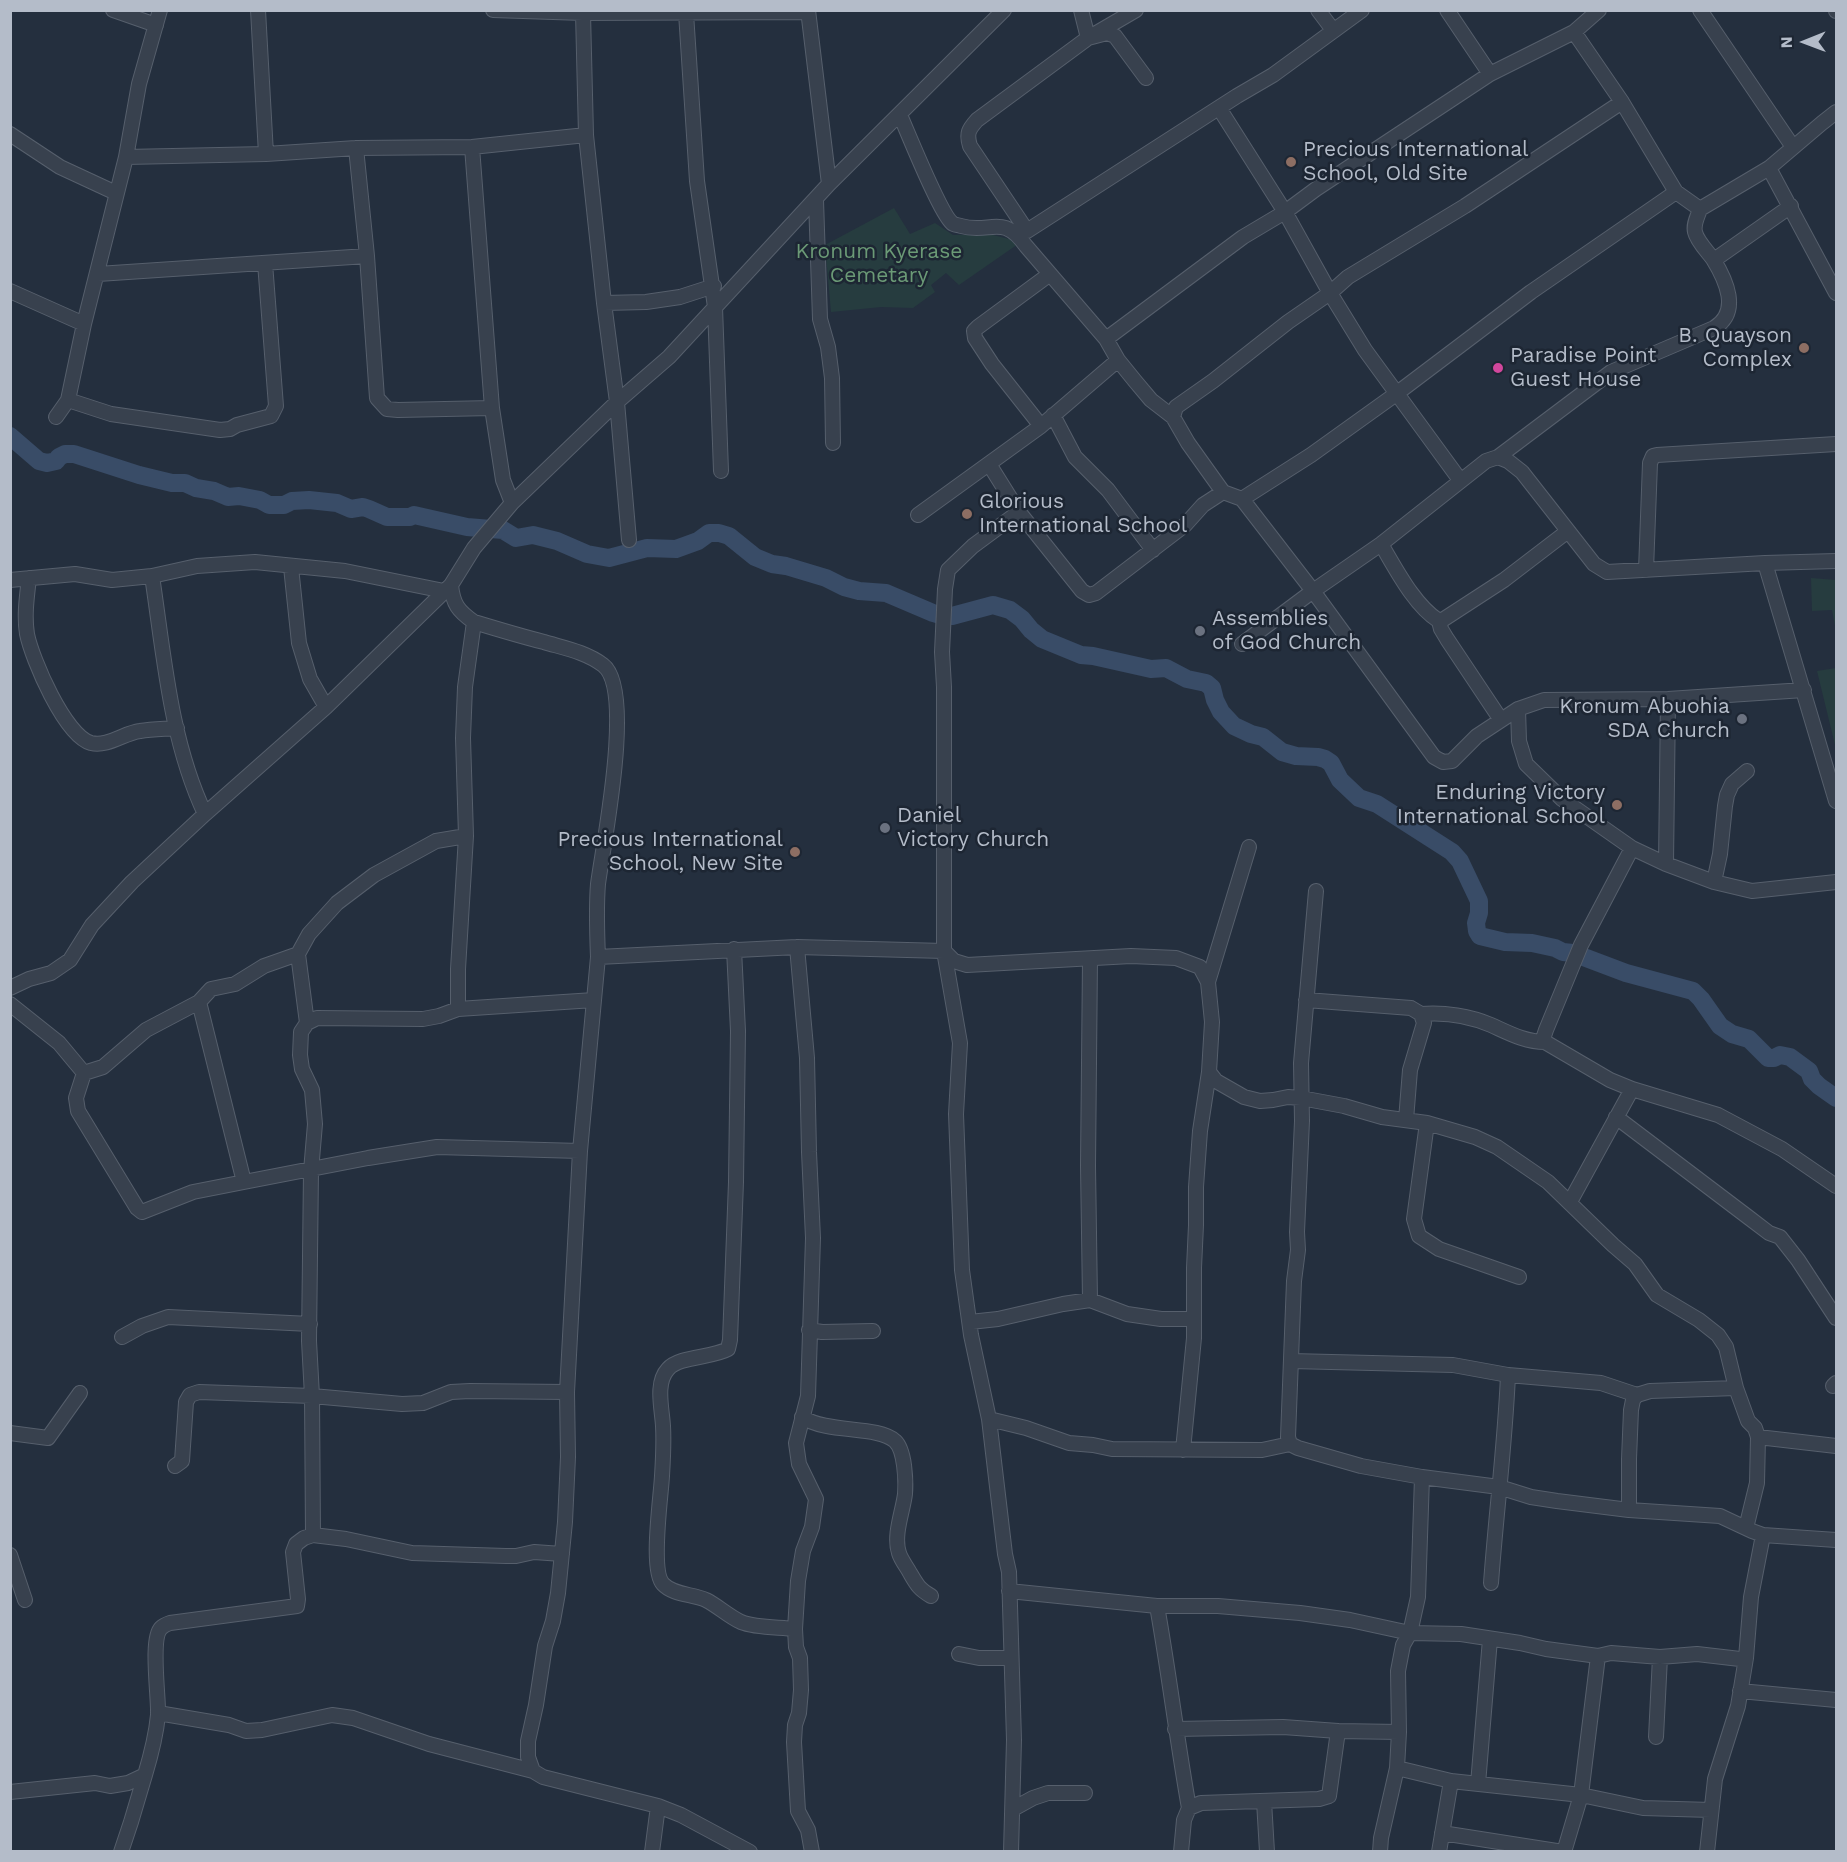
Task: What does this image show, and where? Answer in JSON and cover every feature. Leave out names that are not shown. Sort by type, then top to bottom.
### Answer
[{"type":"street","points":[[56,417],[68,400],[84,324],[126,157],[139,84],[160,10]]},
{"type":"street","points":[[258,10],[266,154]]},
{"type":"street","points":[[493,10],[583,13],[600,11],[686,13],[808,11],[829,184]]},
{"type":"street","points":[[10,988],[29,979],[51,973],[70,960],[92,925],[132,882],[326,707],[448,588],[474,548],[512,503],[617,402],[669,357],[829,184],[900,115],[990,17],[1004,10]]},
{"type":"street","points":[[1081,10],[1088,38]]},
{"type":"street","points":[[1136,10],[1088,38],[977,120],[969,129],[967,137],[970,146],[1022,232],[1026,246],[1106,339],[1118,360],[1151,400],[1173,417],[1188,443],[1223,492],[1242,499],[1434,757],[1443,762],[1452,761],[1477,736],[1501,720],[1518,709],[1544,700],[1668,699],[1804,690]]},
{"type":"street","points":[[1318,10],[1333,30]]},
{"type":"street","points":[[900,115],[941,206],[952,223],[966,227],[1002,226],[1022,232],[1273,75],[1362,10]]},
{"type":"street","points":[[1447,10],[1490,74]]},
{"type":"street","points":[[1106,339],[1243,237],[1285,212],[1490,74],[1574,32],[1599,10]]},
{"type":"street","points":[[1700,10],[1792,147]]},
{"type":"street","points":[[115,11],[156,25]]},
{"type":"street","points":[[583,13],[586,135],[617,402],[629,540]]},
{"type":"street","points":[[686,13],[697,181],[714,286],[721,471]]},
{"type":"street","points":[[1574,32],[1622,102],[1676,192],[1700,209]]},
{"type":"street","points":[[1088,38],[1107,33],[1115,36],[1146,78]]},
{"type":"street","points":[[1173,417],[1176,406],[1213,381],[1348,277],[1465,206],[1622,102]]},
{"type":"street","points":[[1219,108],[1285,212],[1365,350],[1460,480]]},
{"type":"street","points":[[1242,644],[1312,591],[1381,544],[1485,461],[1498,457],[1611,372],[1714,328],[1723,322],[1727,315],[1729,295],[1714,260],[1694,231],[1700,209],[1769,168],[1836,112]]},
{"type":"street","points":[[1822,123],[1836,123]]},
{"type":"street","points":[[10,134],[60,167],[116,193]]},
{"type":"street","points":[[126,157],[266,154],[356,148],[471,147],[586,135]]},
{"type":"street","points":[[471,147],[492,408],[503,480],[512,503]]},
{"type":"street","points":[[356,148],[367,256],[377,398],[387,408],[398,410],[492,408]]},
{"type":"street","points":[[1769,168],[1836,293]]},
{"type":"street","points":[[1242,499],[1311,455],[1531,292],[1676,192]]},
{"type":"street","points":[[816,200],[820,319],[828,347],[832,378],[833,443]]},
{"type":"street","points":[[1714,260],[1791,206]]},
{"type":"street","points":[[98,274],[367,256]]},
{"type":"street","points":[[68,400],[111,414],[220,430],[271,416],[276,406],[265,263]]},
{"type":"street","points":[[1041,426],[992,364],[975,338],[974,332],[1050,274]]},
{"type":"street","points":[[604,303],[646,302],[680,297],[714,286]]},
{"type":"street","points":[[10,291],[84,324]]},
{"type":"street","points":[[918,515],[1041,426],[1118,360]]},
{"type":"street","points":[[1053,415],[1075,457],[1108,490],[1153,550]]},
{"type":"street","points":[[1646,570],[1650,463],[1653,456],[1836,444]]},
{"type":"street","points":[[1498,457],[1508,461],[1522,472],[1594,564],[1607,572],[1836,561]]},
{"type":"street","points":[[989,464],[1019,512],[1082,591],[1089,595],[1096,593],[1153,550],[1185,525],[1203,504],[1223,492]]},
{"type":"street","points":[[1011,1851],[1014,1740],[1009,1572],[989,1419],[971,1335],[962,1270],[956,1114],[960,1043],[944,951],[944,677],[942,652],[948,570],[973,546],[1019,512]]},
{"type":"street","points":[[1439,621],[1504,580],[1568,531]]},
{"type":"street","points":[[1381,544],[1408,587],[1431,615],[1439,621],[1447,639],[1501,720]]},
{"type":"street","points":[[10,580],[75,574],[112,579],[152,576],[197,566],[255,562],[345,571],[448,588]]},
{"type":"street","points":[[1765,563],[1836,801]]},
{"type":"street","points":[[291,567],[299,643],[310,679],[326,707]]},
{"type":"street","points":[[152,576],[166,678],[177,728],[192,786],[205,814]]},
{"type":"street","points":[[29,578],[25,605],[27,634],[61,714],[78,736],[91,743],[104,743],[139,731],[177,728]]},
{"type":"street","points":[[448,588],[464,615],[474,622],[582,654],[605,666],[614,686],[618,731],[610,808],[598,885],[598,957],[580,1151],[567,1392],[568,1457],[562,1554],[553,1621],[545,1646],[528,1741],[528,1757],[533,1771]]},
{"type":"street","points":[[458,1009],[458,969],[466,836],[465,687],[474,622]]},
{"type":"street","points":[[1666,864],[1668,699]]},
{"type":"street","points":[[1518,709],[1519,741],[1526,765],[1562,799],[1632,848],[1714,882],[1752,891],[1836,882]]},
{"type":"street","points":[[1714,882],[1727,795],[1732,784],[1747,771]]},
{"type":"street","points":[[307,1023],[298,954],[309,934],[337,903],[374,875],[436,841],[466,836]]},
{"type":"street","points":[[1183,1450],[1194,1338],[1196,1187],[1200,1131],[1209,1072],[1212,1022],[1208,981],[1249,847]]},
{"type":"street","points":[[1545,1042],[1545,1030],[1581,945],[1632,848]]},
{"type":"street","points":[[1290,1444],[1288,1437],[1294,1281],[1298,1250],[1301,1098],[1306,1000],[1316,891]]},
{"type":"street","points":[[598,957],[797,947],[944,951],[954,961],[967,964],[1131,956],[1176,958],[1200,967],[1208,981]]},
{"type":"street","points":[[797,947],[807,1058],[813,1238],[808,1396],[796,1443],[799,1464],[816,1499],[812,1527],[803,1551],[798,1581],[795,1629],[796,1647],[800,1658],[801,1690],[799,1713],[795,1725],[796,1789],[798,1811],[808,1830],[812,1851]]},
{"type":"street","points":[[734,949],[738,1031],[736,1182],[730,1340],[728,1349],[720,1354],[690,1359],[669,1367],[662,1377],[660,1398],[663,1426],[663,1474],[657,1563],[662,1583],[669,1589],[706,1600],[748,1624],[795,1629]]},
{"type":"street","points":[[84,1073],[103,1067],[146,1030],[199,1002],[211,989],[235,984],[264,966],[298,954]]},
{"type":"street","points":[[1090,959],[1088,1166],[1090,1300]]},
{"type":"street","points":[[313,1535],[312,1396],[309,1341],[311,1171],[315,1124],[312,1090],[302,1069],[301,1032],[307,1023],[317,1018],[423,1018],[439,1016],[458,1009],[594,1000]]},
{"type":"street","points":[[1306,1000],[1411,1008],[1421,1014],[1437,1013],[1488,1024],[1519,1038],[1545,1042],[1600,1076],[1632,1089],[1718,1115],[1782,1149],[1836,1186]]},
{"type":"street","points":[[199,1002],[244,1182]]},
{"type":"street","points":[[10,1004],[59,1043],[84,1073]]},
{"type":"street","points":[[1406,1120],[1410,1070],[1424,1023],[1421,1014]]},
{"type":"street","points":[[1209,1072],[1216,1081],[1244,1097],[1260,1101],[1288,1097],[1301,1098],[1344,1106],[1382,1118],[1427,1123],[1475,1137],[1497,1147],[1548,1182],[1635,1264],[1658,1295],[1699,1320],[1718,1335],[1726,1347],[1736,1388],[1748,1421],[1755,1428],[1758,1437],[1757,1483],[1746,1528]]},
{"type":"street","points":[[84,1073],[76,1098],[78,1111],[137,1208],[142,1212],[193,1191],[437,1147],[580,1151]]},
{"type":"street","points":[[1569,1202],[1632,1089]]},
{"type":"street","points":[[1616,1117],[1769,1233],[1780,1237],[1836,1318]]},
{"type":"street","points":[[1427,1123],[1414,1219],[1419,1236],[1439,1248],[1520,1277]]},
{"type":"street","points":[[970,1322],[998,1319],[1090,1300],[1126,1314],[1161,1319],[1194,1319]]},
{"type":"street","points":[[122,1337],[142,1326],[168,1317],[310,1324]]},
{"type":"street","points":[[809,1330],[873,1331]]},
{"type":"street","points":[[1291,1361],[1453,1365],[1508,1376],[1601,1383],[1636,1395],[1650,1391],[1736,1388]]},
{"type":"street","points":[[1491,1583],[1498,1487],[1506,1428],[1508,1376]]},
{"type":"street","points":[[175,1466],[182,1461],[186,1402],[190,1395],[199,1392],[312,1396],[402,1404],[423,1403],[451,1392],[567,1392]]},
{"type":"street","points":[[10,1433],[48,1438],[80,1393]]},
{"type":"street","points":[[1629,1510],[1631,1410],[1636,1395]]},
{"type":"street","points":[[802,1417],[812,1423],[831,1428],[882,1435],[895,1441],[903,1457],[904,1494],[898,1521],[898,1552],[920,1590],[931,1596]]},
{"type":"street","points":[[989,1419],[1026,1428],[1069,1443],[1112,1449],[1262,1450],[1290,1444],[1361,1466],[1498,1487],[1531,1497],[1629,1510],[1720,1516],[1763,1535],[1836,1540]]},
{"type":"street","points":[[1758,1437],[1836,1446]]},
{"type":"street","points":[[1380,1851],[1397,1768],[1398,1671],[1403,1645],[1410,1633],[1418,1597],[1422,1477]]},
{"type":"street","points":[[121,1851],[132,1822],[155,1740],[158,1713],[156,1638],[160,1628],[170,1623],[297,1606],[293,1552],[296,1544],[313,1535],[412,1552],[506,1556],[534,1552],[562,1554]]},
{"type":"street","points":[[1707,1851],[1715,1779],[1737,1706],[1746,1658],[1751,1597],[1763,1535]]},
{"type":"street","points":[[10,1555],[25,1600]]},
{"type":"street","points":[[1010,1591],[1157,1606],[1218,1606],[1300,1613],[1350,1620],[1410,1633],[1461,1634],[1598,1656],[1611,1653],[1660,1657],[1697,1654],[1746,1658]]},
{"type":"street","points":[[1157,1606],[1188,1808],[1184,1820],[1181,1851]]},
{"type":"street","points":[[1478,1784],[1490,1639]]},
{"type":"street","points":[[959,1654],[980,1659],[1011,1658]]},
{"type":"street","points":[[1442,1833],[1564,1851],[1581,1796],[1598,1656]]},
{"type":"street","points":[[1656,1737],[1660,1657]]},
{"type":"street","points":[[1740,1691],[1836,1700]]},
{"type":"street","points":[[158,1713],[229,1725],[246,1731],[262,1730],[332,1715],[353,1718],[429,1744],[533,1771],[543,1777],[658,1806],[681,1815],[750,1851]]},
{"type":"street","points":[[1175,1729],[1283,1727],[1399,1732]]},
{"type":"street","points":[[1188,1808],[1201,1803],[1319,1799],[1329,1796],[1338,1731]]},
{"type":"street","points":[[1397,1768],[1451,1781],[1581,1796],[1643,1808],[1711,1810]]},
{"type":"street","points":[[10,1792],[95,1783],[110,1786],[128,1783],[145,1775]]},
{"type":"street","points":[[1439,1851],[1451,1781]]},
{"type":"street","points":[[1013,1809],[1048,1793],[1085,1793]]},
{"type":"street","points":[[1264,1801],[1267,1851]]},
{"type":"street","points":[[652,1851],[658,1806]]},
{"type":"green space","name":"Kronum Kyerase Cemetary","points":[[894,208],[910,234],[935,223],[953,235],[989,234],[1021,242],[959,285],[946,273],[931,285],[935,292],[913,308],[881,307],[831,312],[825,245]]},
{"type":"green space","points":[[1811,578],[1836,580],[1836,631],[1832,610],[1812,611]]},
{"type":"green space","points":[[1836,668],[1836,749],[1817,671]]},
{"type":"waterway","points":[[10,436],[39,461],[47,463],[56,461],[65,454],[74,454],[139,475],[172,483],[185,483],[228,497],[239,496],[260,500],[269,505],[284,505],[292,501],[309,500],[337,503],[351,509],[363,507],[387,517],[414,515],[467,527],[503,530],[516,538],[533,535],[557,541],[587,554],[609,558],[647,548],[676,549],[698,541],[709,533],[719,533],[729,536],[755,557],[772,564],[826,578],[859,591],[886,593],[943,616],[952,616],[993,605],[1010,610],[1042,639],[1081,655],[1151,669],[1166,668],[1187,679],[1206,683],[1212,688],[1221,712],[1234,726],[1263,737],[1282,752],[1296,756],[1318,757],[1331,763],[1340,780],[1359,798],[1377,804],[1452,852],[1460,861],[1479,901],[1476,923],[1480,936],[1505,942],[1532,943],[1555,948],[1626,973],[1693,991],[1720,1026],[1732,1034],[1749,1039],[1768,1058],[1780,1055],[1790,1057],[1809,1071],[1812,1079],[1819,1086],[1836,1098]]},
{"type":"place","name":"Precious International School, Old Site","points":[[1291,162]]},
{"type":"place","name":"B. Quayson Complex","points":[[1804,348]]},
{"type":"place","name":"Paradise Point Guest House","points":[[1498,368]]},
{"type":"place","name":"Glorious International School","points":[[967,514]]},
{"type":"place","name":"Assemblies of God Church","points":[[1200,631]]},
{"type":"place","name":"Kronum Abuohia SDA Church","points":[[1742,719]]},
{"type":"place","name":"Enduring Victory International School","points":[[1617,805]]},
{"type":"place","name":"Daniel Victory Church","points":[[885,828]]},
{"type":"place","name":"Precious International School, New Site","points":[[795,852]]}]
